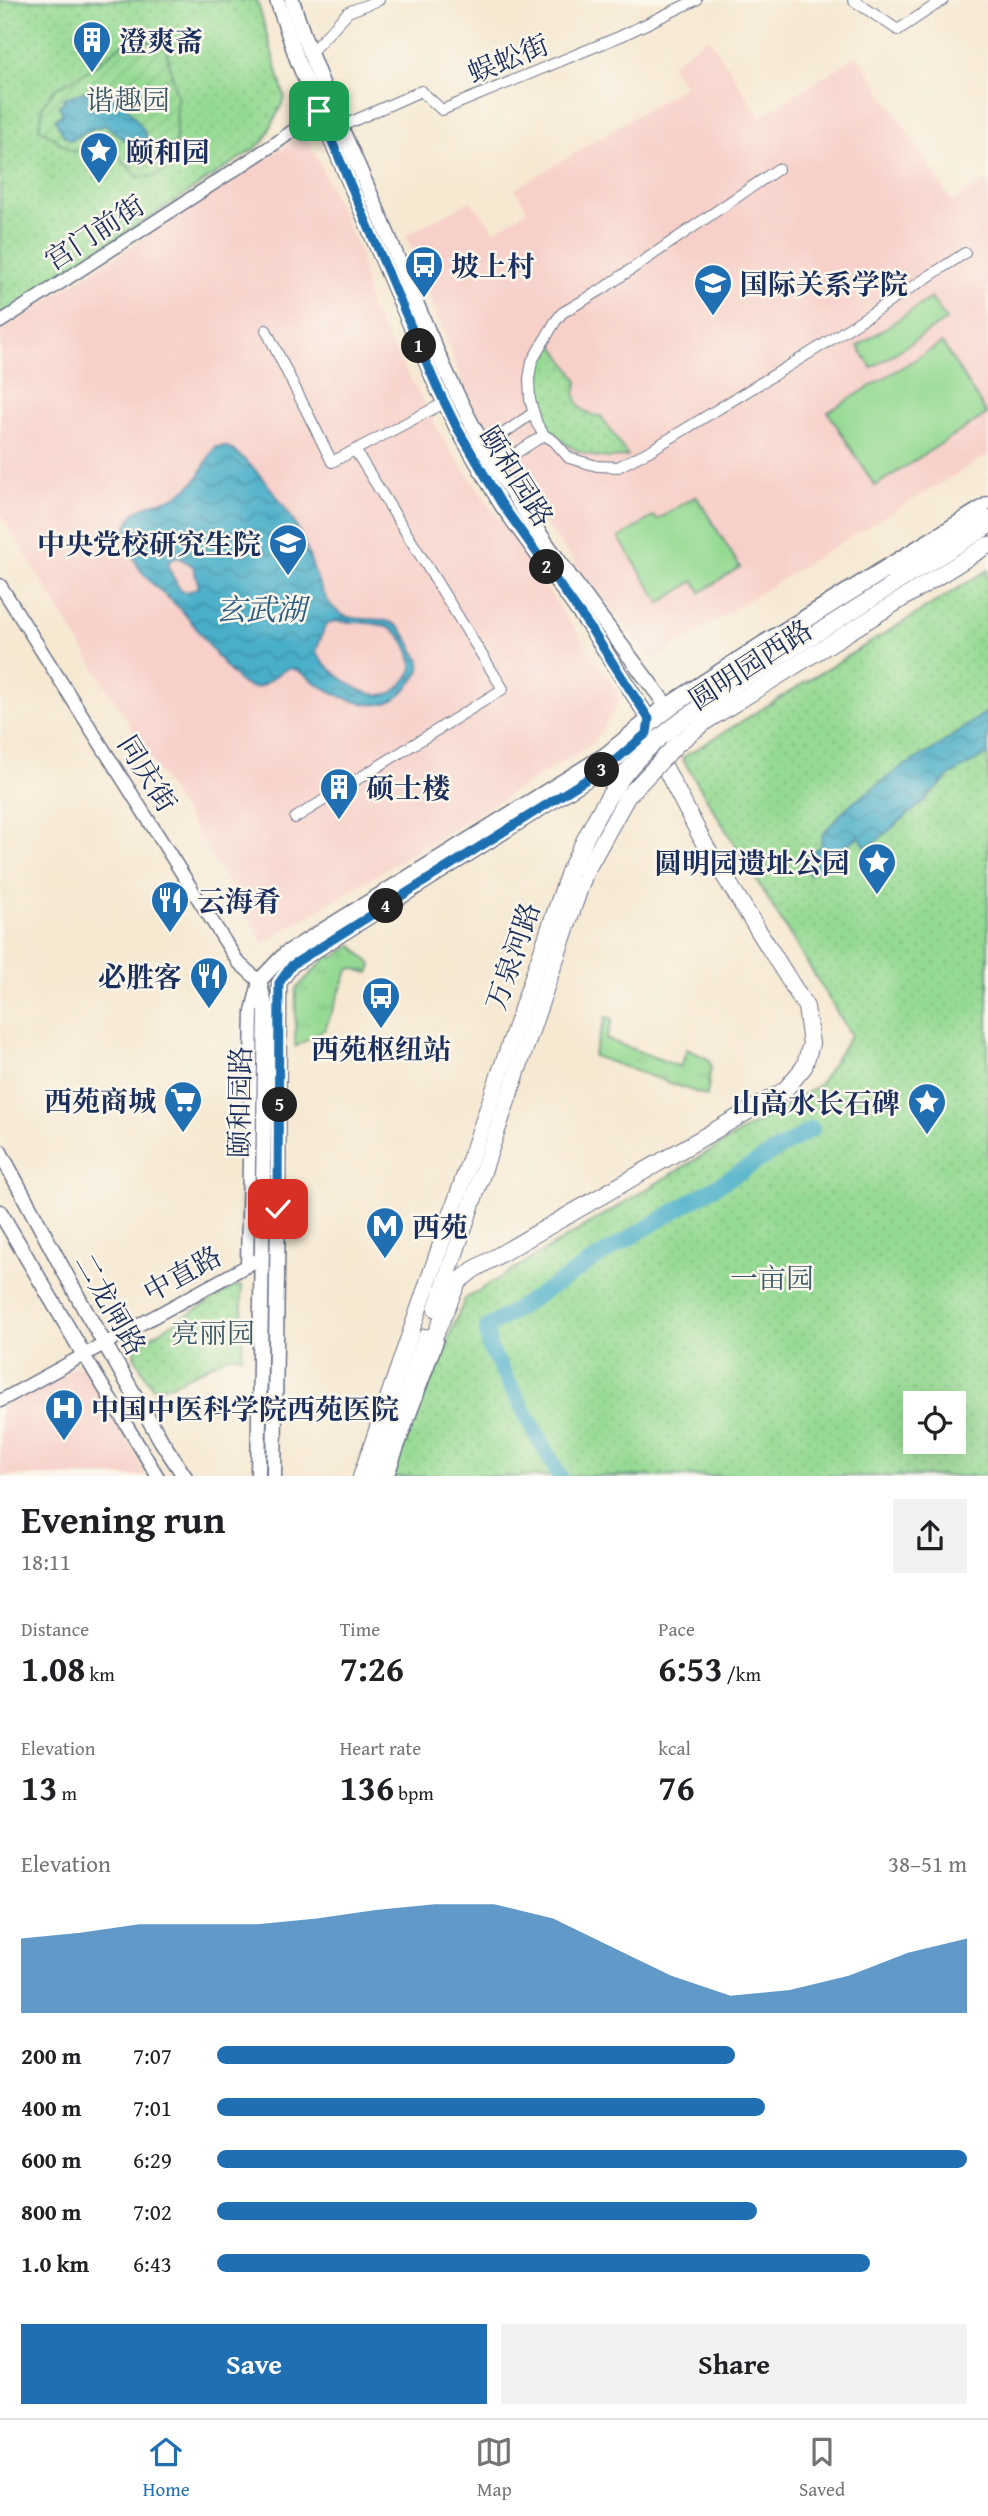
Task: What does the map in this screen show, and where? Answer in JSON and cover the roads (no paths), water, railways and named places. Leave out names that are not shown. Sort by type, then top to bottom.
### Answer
[{"type":"highway","name":"圆明园西路","points":[[585,873],[627,797],[677,744],[988,526]]},
{"type":"highway","name":"圆明园西路","points":[[897,592],[988,545]]},
{"type":"highway","name":"万泉河路","points":[[361,1476],[569,872],[598,811],[635,762],[666,732],[700,706],[897,592]]},
{"type":"highway","points":[[430,1343],[458,1282],[473,1270],[785,1090],[804,1067],[811,1044],[811,1028],[806,1007],[705,845],[648,726]]},
{"type":"highway","name":"万泉河路","points":[[377,1476],[430,1343],[585,873]]},
{"type":"main road","name":"颐和园路","points":[[277,0],[290,41],[325,107],[444,403],[501,503],[589,626],[648,726]]},
{"type":"main road","name":"颐和园路","points":[[292,0],[325,107],[342,126],[449,378],[548,545],[666,705]]},
{"type":"main road","points":[[279,983],[292,965],[611,764],[666,705]]},
{"type":"main road","points":[[259,981],[285,954],[648,726]]},
{"type":"main road","name":"颐和园路","points":[[258,1476],[266,1009],[259,981]]},
{"type":"main road","name":"颐和园路","points":[[274,1476],[280,1098],[279,983]]},
{"type":"main road","name":"二龙闸路","points":[[0,1152],[105,1344],[185,1476]]},
{"type":"main road","name":"二龙闸路","points":[[0,1212],[84,1355]]},
{"type":"street","points":[[310,53],[348,12],[379,0]]},
{"type":"street","name":"蜈蚣街","points":[[342,126],[421,91],[442,110],[621,36],[696,0]]},
{"type":"street","points":[[853,0],[898,30],[943,0]]},
{"type":"street","name":"宫门前街","points":[[0,322],[276,143],[325,107]]},
{"type":"street","points":[[778,169],[601,290],[562,313],[538,346],[528,379],[533,413],[544,435],[554,441],[569,458],[597,466],[618,467],[651,450],[818,348],[964,253]]},
{"type":"street","points":[[266,330],[332,463],[444,403]]},
{"type":"street","points":[[533,413],[497,438],[493,455],[510,457],[544,435]]},
{"type":"street","points":[[295,818],[503,689],[355,450]]},
{"type":"street","name":"圆明园西路","points":[[666,705],[988,503]]},
{"type":"street","name":"圆明园西路","points":[[648,726],[988,516]]},
{"type":"street","name":"同庆街","points":[[0,585],[238,962],[259,981]]},
{"type":"street","points":[[259,981],[279,983]]},
{"type":"street","name":"颐和园路","points":[[247,1266],[253,1010],[259,981]]},
{"type":"street","name":"中直路","points":[[84,1355],[261,1258]]},
{"type":"street","points":[[387,1476],[430,1343]]},
{"type":"street","points":[[0,1401],[84,1355]]},
{"type":"street","name":"二龙闸路","points":[[84,1355],[158,1476]]},
{"type":"water","points":[[100,87],[117,93],[143,129],[148,142],[146,148],[138,150],[105,125],[71,140],[64,136],[55,119],[63,115],[59,105],[65,102],[63,98]]},
{"type":"water","name":"玄武湖","points":[[225,446],[247,462],[279,500],[302,538],[326,598],[338,612],[352,618],[390,622],[404,633],[418,656],[420,666],[416,677],[396,698],[375,704],[351,700],[328,690],[300,671],[290,669],[259,687],[245,685],[226,667],[184,613],[139,568],[127,538],[130,520],[140,509],[170,498],[192,484],[216,447]],"holes":[[[178,557],[193,566],[199,587],[188,592],[180,590],[169,569],[169,561]],[[334,621],[372,624],[396,632],[409,651],[412,667],[408,678],[394,691],[383,695],[361,690],[339,676],[316,652],[325,626]]]},
{"type":"water","points":[[988,711],[988,754],[949,776],[922,803],[874,843],[866,847],[859,836],[809,874],[800,861],[821,846],[822,835],[846,808],[900,768],[934,749]]},
{"type":"waterway","points":[[559,1476],[489,1347],[487,1328],[613,1248],[812,1129]]},
{"type":"place","name":"澄爽斋","points":[[92,74]]},
{"type":"place","name":"颐和园","points":[[99,185]]},
{"type":"place","name":"坡上村","points":[[424,299]]},
{"type":"place","name":"国际关系学院","points":[[713,317]]},
{"type":"place","name":"中央党校研究生院","points":[[288,577]]},
{"type":"place","name":"硕士楼","points":[[339,821]]},
{"type":"place","name":"圆明园遗址公园","points":[[877,896]]},
{"type":"place","name":"云海肴","points":[[170,934]]},
{"type":"place","name":"必胜客","points":[[209,1010]]},
{"type":"place","name":"西苑枢纽站","points":[[381,1030]]},
{"type":"place","name":"西苑商城","points":[[183,1134]]},
{"type":"place","name":"山高水长石碑","points":[[927,1136]]},
{"type":"place","name":"西苑","points":[[385,1260]]},
{"type":"place","name":"中国中医科学院西苑医院","points":[[64,1442]]},
{"type":"park label","name":"谐趣园","points":[[128,99]]},
{"type":"park label","name":"一亩园","points":[[772,1277]]},
{"type":"park label","name":"亮丽园","points":[[213,1332]]}]
